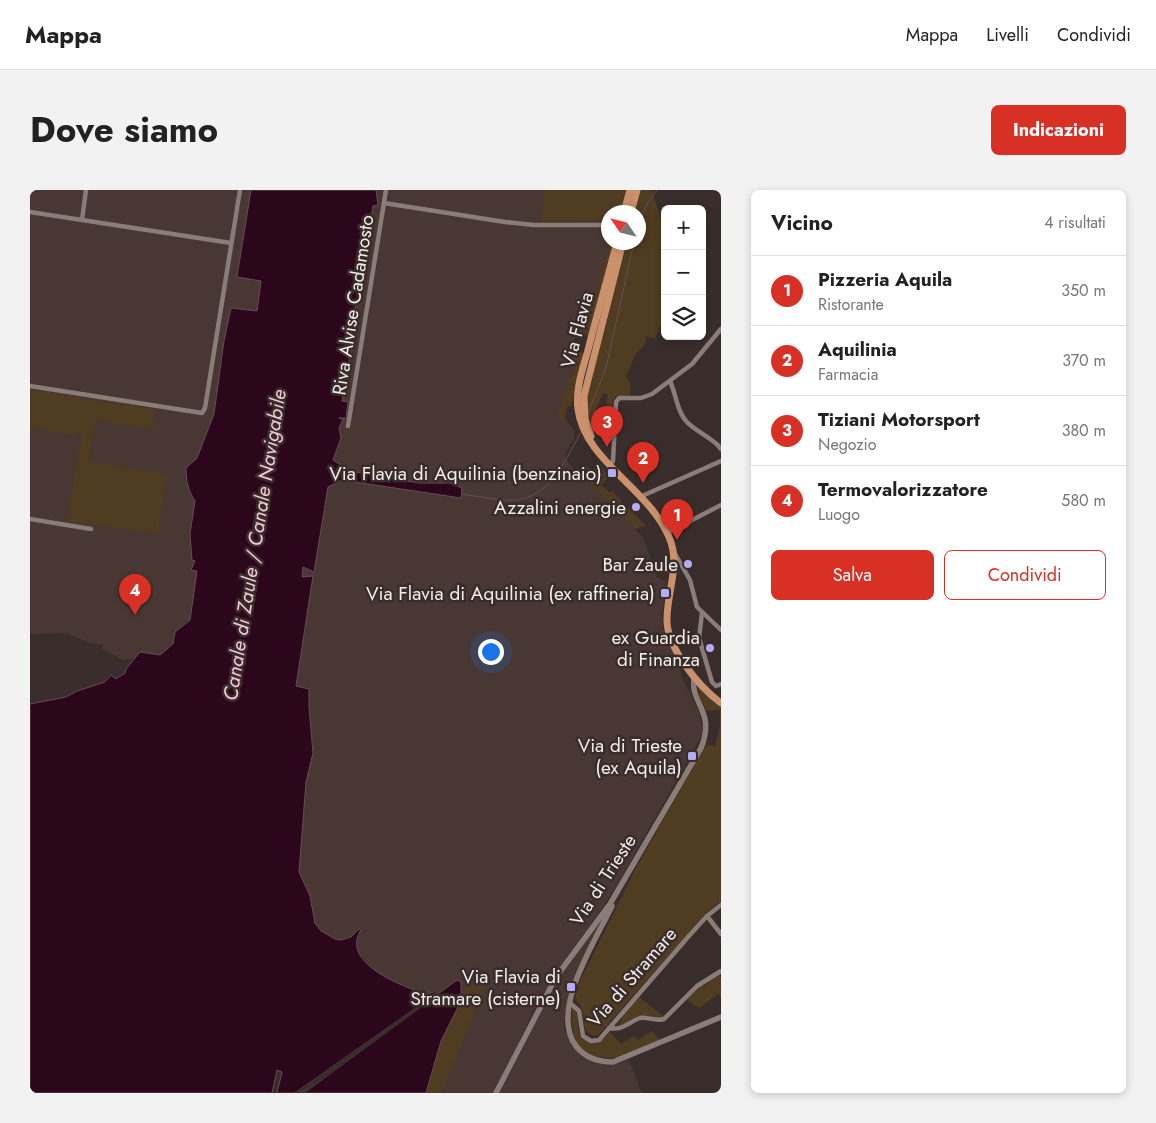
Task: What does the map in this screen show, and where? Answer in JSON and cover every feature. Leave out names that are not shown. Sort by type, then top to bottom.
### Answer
[{"type":"main road","points":[[626,205],[630,190]]},
{"type":"main road","points":[[633,205],[637,190]]},
{"type":"main road","name":"Via Flavia","points":[[597,450],[582,426],[578,407],[578,388],[614,250]]},
{"type":"main road","name":"Via Flavia","points":[[597,450],[585,418],[585,391],[621,250]]},
{"type":"main road","points":[[597,450],[653,509],[667,533],[674,552],[674,569],[667,625],[675,647],[694,678],[721,703]]},
{"type":"street","points":[[82,220],[86,190]]},
{"type":"street","points":[[30,386],[202,412],[205,408],[240,190]]},
{"type":"street","name":"Riva Alvise Cadamosto","points":[[348,426],[386,190]]},
{"type":"street","points":[[384,203],[534,225],[601,224]]},
{"type":"street","points":[[30,212],[231,243]]},
{"type":"street","points":[[610,465],[613,461],[616,402],[619,398],[647,396],[670,381],[692,364],[721,329]]},
{"type":"street","points":[[670,381],[685,420],[697,433],[715,443],[721,449]]},
{"type":"street","points":[[642,496],[721,461]]},
{"type":"street","points":[[667,533],[721,505]]},
{"type":"street","points":[[30,519],[91,529]]},
{"type":"street","points":[[674,552],[687,575],[694,600],[702,613],[721,630]]},
{"type":"street","points":[[674,569],[687,575]]},
{"type":"street","points":[[702,613],[700,642],[712,682],[716,686],[721,684]]},
{"type":"street","name":"Via di Trieste","points":[[496,1093],[556,977],[619,890],[706,738],[706,718],[695,689],[694,678]]},
{"type":"street","points":[[619,890],[577,980],[570,1003],[568,1028],[573,1042],[584,1054],[604,1062],[631,1057],[721,1017]]},
{"type":"street","name":"Via di Stramare","points":[[570,1003],[579,1010],[582,1031],[586,1039],[591,1041],[599,1040],[707,916],[721,905]]},
{"type":"street","points":[[707,916],[721,934]]},
{"type":"street","points":[[609,1028],[621,1028],[642,1017],[657,1020],[664,1019],[697,986],[721,971]]},
{"type":"shaded area","points":[[30,190],[251,190],[237,277],[262,281],[257,312],[231,308],[224,341],[214,414],[195,462],[189,492],[195,501],[190,534],[192,560],[195,560],[192,570],[198,571],[190,620],[175,632],[173,644],[160,655],[140,652],[135,658],[123,660],[102,649],[103,645],[89,643],[66,633],[30,634]]},
{"type":"shaded area","points":[[376,190],[545,190],[540,222],[601,220],[601,250],[610,250],[586,337],[575,338],[572,349],[576,353],[575,368],[564,400],[564,417],[575,431],[574,438],[565,455],[570,465],[597,489],[643,537],[657,577],[667,582],[662,614],[663,629],[680,666],[681,676],[699,712],[702,726],[702,734],[684,768],[615,888],[559,968],[534,1010],[494,1093],[426,1093],[441,1041],[436,997],[304,1093],[295,1093],[434,995],[414,990],[376,973],[356,950],[355,941],[359,929],[351,937],[341,940],[335,939],[321,931],[315,923],[310,896],[299,872],[306,782],[313,745],[309,689],[296,686],[307,578],[302,577],[303,567],[314,572],[328,487],[342,480],[460,498],[462,488],[450,483],[419,483],[350,471],[333,460],[340,438],[339,428],[342,420],[339,417],[346,418],[348,402],[342,401],[354,334],[354,309],[359,299],[373,205],[378,205]]},
{"type":"shaded area","points":[[545,190],[628,190],[624,205],[601,205],[601,220],[540,222]]},
{"type":"shaded area","points":[[639,190],[652,190],[661,220],[661,324],[655,339],[647,336],[644,346],[636,353],[626,376],[631,385],[630,395],[616,396],[613,400],[611,412],[606,402],[608,395],[603,393],[590,423],[586,410],[587,395],[624,250],[646,250],[646,205],[636,205]]},
{"type":"shaded area","points":[[608,250],[612,250],[589,334],[586,337],[588,328],[581,315],[583,307],[599,286]]},
{"type":"shaded area","points":[[573,344],[580,347],[584,357],[571,406],[568,406],[563,421],[556,417],[575,368]]},
{"type":"shaded area","points":[[30,390],[156,410],[152,421],[160,430],[95,420],[88,461],[167,475],[158,532],[160,534],[67,521],[82,434],[76,433],[76,436],[30,427]]},
{"type":"shaded area","points":[[600,463],[608,477],[601,485],[609,492],[613,492],[646,526],[635,529],[580,474],[587,466],[592,471]]},
{"type":"shaded area","points":[[698,687],[721,707],[721,901],[707,912],[602,1031],[597,1036],[592,1035],[586,1030],[582,1009],[575,999],[580,981],[638,864],[706,745],[715,746],[720,727],[720,710],[707,711],[699,695]]},
{"type":"shaded area","points":[[604,916],[570,990],[565,1013],[564,1030],[580,1055],[593,1063],[612,1065],[629,1060],[642,1093],[500,1093],[558,978]]},
{"type":"shaded area","points":[[718,974],[721,979],[721,998],[718,994],[699,1008],[685,999],[702,984],[703,986],[708,984],[706,980]]},
{"type":"shaded area","points":[[488,978],[442,1093],[426,1093],[441,1041],[461,1001],[466,981]]},
{"type":"shaded area","points":[[639,997],[664,1017],[661,1019],[645,1016],[618,1027],[624,1014]]},
{"type":"shaded area","points":[[572,1007],[576,1009],[580,1037],[589,1042],[596,1043],[610,1032],[621,1044],[634,1036],[638,1040],[652,1031],[660,1040],[616,1058],[592,1055],[579,1046],[576,1040],[572,1024]]},
{"type":"water","name":"Canale di Zaule / Canale Navigabile","points":[[251,190],[376,190],[378,205],[373,206],[359,299],[354,309],[354,334],[342,401],[348,402],[346,418],[339,418],[343,419],[339,428],[341,438],[333,460],[350,471],[419,483],[450,483],[462,488],[461,498],[342,480],[328,487],[314,572],[303,567],[302,577],[313,576],[296,686],[309,689],[313,753],[306,782],[299,872],[310,896],[315,923],[321,931],[335,939],[341,940],[351,937],[359,929],[361,930],[357,942],[359,953],[366,963],[389,979],[426,994],[433,992],[434,995],[295,1093],[277,1093],[282,1072],[277,1070],[272,1093],[30,1093],[30,704],[66,697],[77,691],[105,682],[111,675],[116,679],[125,673],[126,669],[140,652],[160,655],[173,644],[175,632],[190,620],[197,571],[191,570],[195,561],[192,560],[190,534],[195,501],[188,485],[186,468],[197,458],[214,414],[224,341],[231,308],[257,311],[261,281],[237,277]]},
{"type":"water","points":[[457,980],[461,982],[461,1001],[441,1041],[426,1093],[304,1093]]},
{"type":"pier","points":[[433,992],[436,993],[436,997],[304,1093],[302,1093],[318,1080],[299,1093],[295,1093],[433,995]]},
{"type":"waterway","points":[[646,206],[657,190]]},
{"type":"waterway","points":[[588,413],[606,368],[632,250]]},
{"type":"waterway","points":[[462,494],[505,500],[520,499],[532,495],[543,488],[561,468],[581,432]]},
{"type":"place","name":"Tiziani Motorsport","points":[[607,447]]},
{"type":"place","name":"Via Flavia di Aquilinia (benzinaio)","points":[[612,473]]},
{"type":"place","name":"Aquilinia","points":[[643,483]]},
{"type":"place","name":"Azzalini energie","points":[[636,507]]},
{"type":"place","name":"Pizzeria Aquila","points":[[677,540]]},
{"type":"place","name":"Bar Zaule","points":[[688,564]]},
{"type":"place","name":"Via Flavia di Aquilinia (ex raffineria)","points":[[665,593]]},
{"type":"place","name":"Termovalorizzatore","points":[[135,615]]},
{"type":"place","name":"ex Guardia di Finanza","points":[[710,648]]},
{"type":"place","name":"Via di Trieste (ex Aquila)","points":[[692,756]]},
{"type":"place","name":"Via Flavia di Stramare (cisterne)","points":[[571,987]]}]
